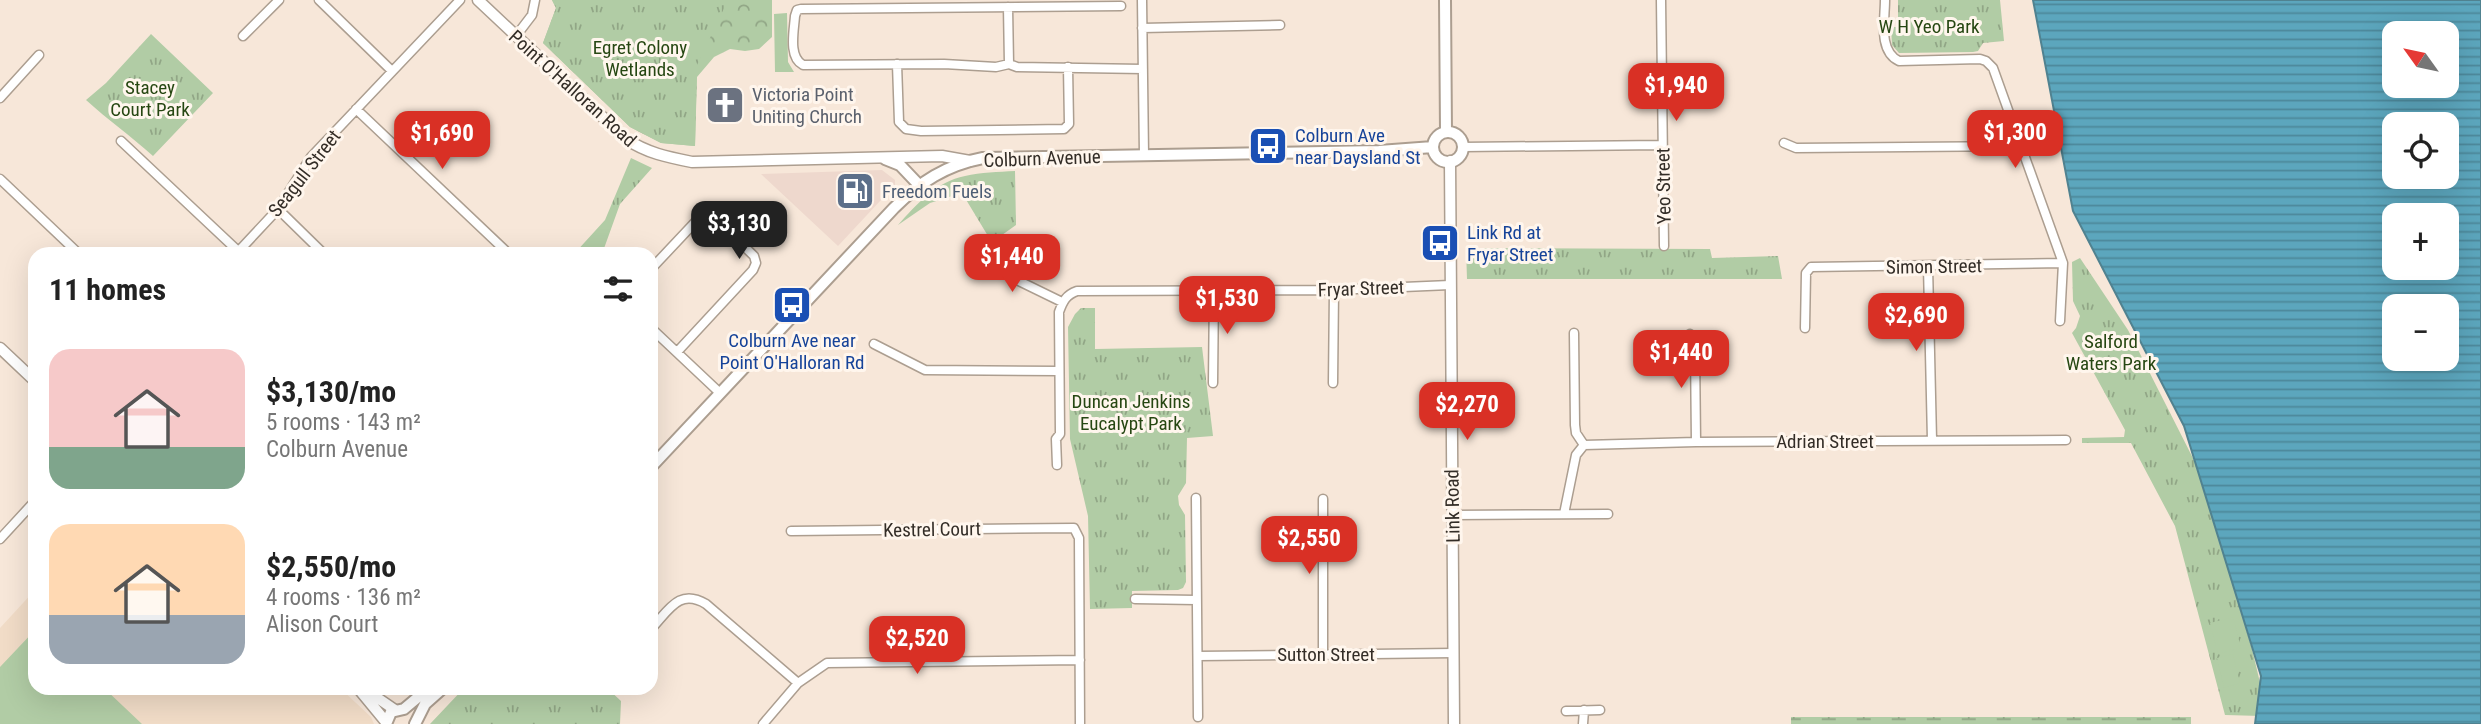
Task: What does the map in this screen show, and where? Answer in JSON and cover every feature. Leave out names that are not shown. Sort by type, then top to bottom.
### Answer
[{"type":"main road","points":[[1445,0],[1446,132]]},
{"type":"main road","points":[[1446,132],[1458,135],[1463,147],[1461,155],[1450,161],[1440,159],[1433,147],[1436,138],[1446,132]]},
{"type":"main road","name":"Colburn Avenue","points":[[658,459],[894,208],[919,184],[939,172],[982,158],[1379,151],[1433,147]]},
{"type":"main road","points":[[885,159],[900,165],[919,184]]},
{"type":"main road","points":[[386,723],[389,715],[419,695]]},
{"type":"main road","points":[[415,723],[425,704],[435,695]]},
{"type":"main road","points":[[399,710],[411,714],[415,723]]},
{"type":"street","points":[[243,36],[279,0]]},
{"type":"street","points":[[320,0],[392,71]]},
{"type":"street","name":"Seagull Street","points":[[243,247],[278,209],[311,158],[460,0]]},
{"type":"street","name":"Point O'Halloran Road","points":[[478,0],[626,139],[655,155],[692,162],[942,156],[970,161]]},
{"type":"street","points":[[516,36],[532,15],[534,0]]},
{"type":"street","points":[[1142,0],[1144,155]]},
{"type":"street","name":"Yeo Street","points":[[1661,0],[1664,246]]},
{"type":"street","points":[[1885,0],[1885,43],[1892,57],[1899,61],[1980,59],[1993,68],[2063,263],[2060,321]]},
{"type":"street","points":[[1121,6],[797,10],[794,55],[797,62],[803,65],[996,67],[1009,64],[1143,69]]},
{"type":"street","points":[[1008,7],[1009,64]]},
{"type":"street","points":[[1142,28],[1280,25]]},
{"type":"street","points":[[0,98],[39,55]]},
{"type":"street","points":[[897,64],[899,122],[906,129],[922,131],[1065,129],[1069,124],[1068,67]]},
{"type":"street","points":[[356,109],[502,247]]},
{"type":"street","points":[[121,141],[231,247]]},
{"type":"street","points":[[1784,143],[1796,148],[2022,146]]},
{"type":"street","points":[[1463,147],[1662,145]]},
{"type":"street","name":"Link Road","points":[[1450,161],[1454,724]]},
{"type":"street","points":[[0,179],[72,247]]},
{"type":"street","points":[[278,209],[317,247]]},
{"type":"street","points":[[658,262],[699,218],[713,216],[754,256],[756,263],[753,270],[677,352]]},
{"type":"street","points":[[993,248],[1017,280],[1062,302],[1059,312],[1060,434],[1056,439],[1057,466]]},
{"type":"street","name":"Simon Street","points":[[1805,328],[1807,272],[1811,267],[2063,263]]},
{"type":"street","points":[[1928,266],[1932,440]]},
{"type":"street","name":"Fryar Street","points":[[1062,302],[1070,293],[1077,291],[1334,290],[1450,285]]},
{"type":"street","points":[[1213,290],[1213,383]]},
{"type":"street","points":[[1333,383],[1334,290]]},
{"type":"street","points":[[1564,514],[1576,455],[1584,445],[1576,433],[1575,425],[1574,333]]},
{"type":"street","points":[[658,334],[720,393]]},
{"type":"street","points":[[1690,334],[1695,350],[1696,442]]},
{"type":"street","points":[[874,344],[925,370],[1059,371]]},
{"type":"street","points":[[0,348],[28,374]]},
{"type":"street","name":"Adrian Street","points":[[1584,445],[2066,440]]},
{"type":"street","points":[[1196,498],[1198,717]]},
{"type":"street","points":[[1323,499],[1323,653]]},
{"type":"street","points":[[0,539],[28,509]]},
{"type":"street","points":[[1452,515],[1608,514]]},
{"type":"street","name":"Kestrel Court","points":[[791,531],[1074,528],[1079,538],[1080,660]]},
{"type":"street","points":[[658,622],[684,597],[694,597],[706,604],[798,683]]},
{"type":"street","points":[[1135,599],[1196,600]]},
{"type":"street","name":"Sutton Street","points":[[1198,656],[1454,653]]},
{"type":"street","points":[[763,724],[798,683],[827,663],[1080,660],[1080,724]]},
{"type":"street","points":[[366,695],[386,723]]},
{"type":"street","points":[[373,695],[399,710]]},
{"type":"street","points":[[1583,724],[1584,710]]},
{"type":"street","points":[[1566,711],[1600,710]]},
{"type":"shaded area","points":[[882,170],[895,180],[895,185],[838,246],[761,174]]},
{"type":"shaded area","points":[[28,598],[28,695],[347,695],[371,717],[374,724],[0,724],[0,628]]},
{"type":"green space","name":"Egret Colony Wetlands","points":[[552,0],[772,0],[772,37],[759,49],[730,49],[714,57],[697,77],[695,146],[661,143],[630,127],[543,43],[556,8]]},
{"type":"green space","name":"Egret Colony Wetlands","points":[[552,0],[728,0],[697,65],[695,146],[661,143],[630,127],[543,43],[556,8]]},
{"type":"green space","name":"W H Yeo Park","points":[[1898,0],[2000,0],[2004,41],[1983,43],[1978,51],[1973,52],[1899,53],[1892,45],[1891,27],[1898,27]]},
{"type":"green space","points":[[787,13],[788,62],[794,72],[775,72],[774,14]]},
{"type":"green space","name":"Stacey Court Park","points":[[151,34],[213,93],[153,156],[86,100],[106,83]]},
{"type":"green space","points":[[631,158],[652,168],[620,204],[605,247],[580,247],[605,220]]},
{"type":"green space","points":[[1015,171],[1016,225],[1002,235],[988,236],[962,193],[930,203],[898,225],[928,195],[945,183],[971,175]]},
{"type":"green space","points":[[1466,248],[1710,249],[1712,258],[1778,256],[1782,279],[1467,279]]},
{"type":"green space","name":"Salford Waters Park","points":[[2080,258],[2128,330],[2199,470],[2252,649],[2262,691],[2261,716],[2225,715],[2175,526],[2131,443],[2082,443],[2082,438],[2124,437],[2125,430],[2072,333],[2080,316],[2073,301],[2072,262]]},
{"type":"green space","name":"Duncan Jenkins Eucalypt Park","points":[[1081,308],[1095,308],[1095,349],[1202,347],[1213,436],[1187,438],[1186,483],[1178,496],[1179,505],[1185,515],[1186,582],[1183,588],[1178,590],[1132,591],[1132,608],[1090,609],[1088,516],[1070,439],[1068,327]]},
{"type":"green space","points":[[2233,617],[2241,648],[2218,654],[2210,623]]},
{"type":"green space","points":[[28,637],[28,695],[111,695],[142,724],[0,724],[0,667]]},
{"type":"green space","points":[[2233,654],[2240,683],[2224,688],[2217,658]]},
{"type":"green space","points":[[457,695],[615,695],[621,701],[620,724],[430,724]]},
{"type":"green space","points":[[1791,717],[2191,717],[2191,724],[1791,724]]},
{"type":"water","points":[[2033,0],[2481,0],[2481,724],[2255,724],[2261,676],[2184,426],[2073,211]]},
{"type":"place","name":"Victoria Point Uniting Church","points":[[725,105]]},
{"type":"place","name":"Colburn Ave near Daysland St","points":[[1268,146]]},
{"type":"place","name":"Freedom Fuels","points":[[855,191]]},
{"type":"place","name":"Link Rd at Fryar Street","points":[[1440,243]]},
{"type":"place","name":"Colburn Ave near Point O'Halloran Rd","points":[[792,305]]}]
